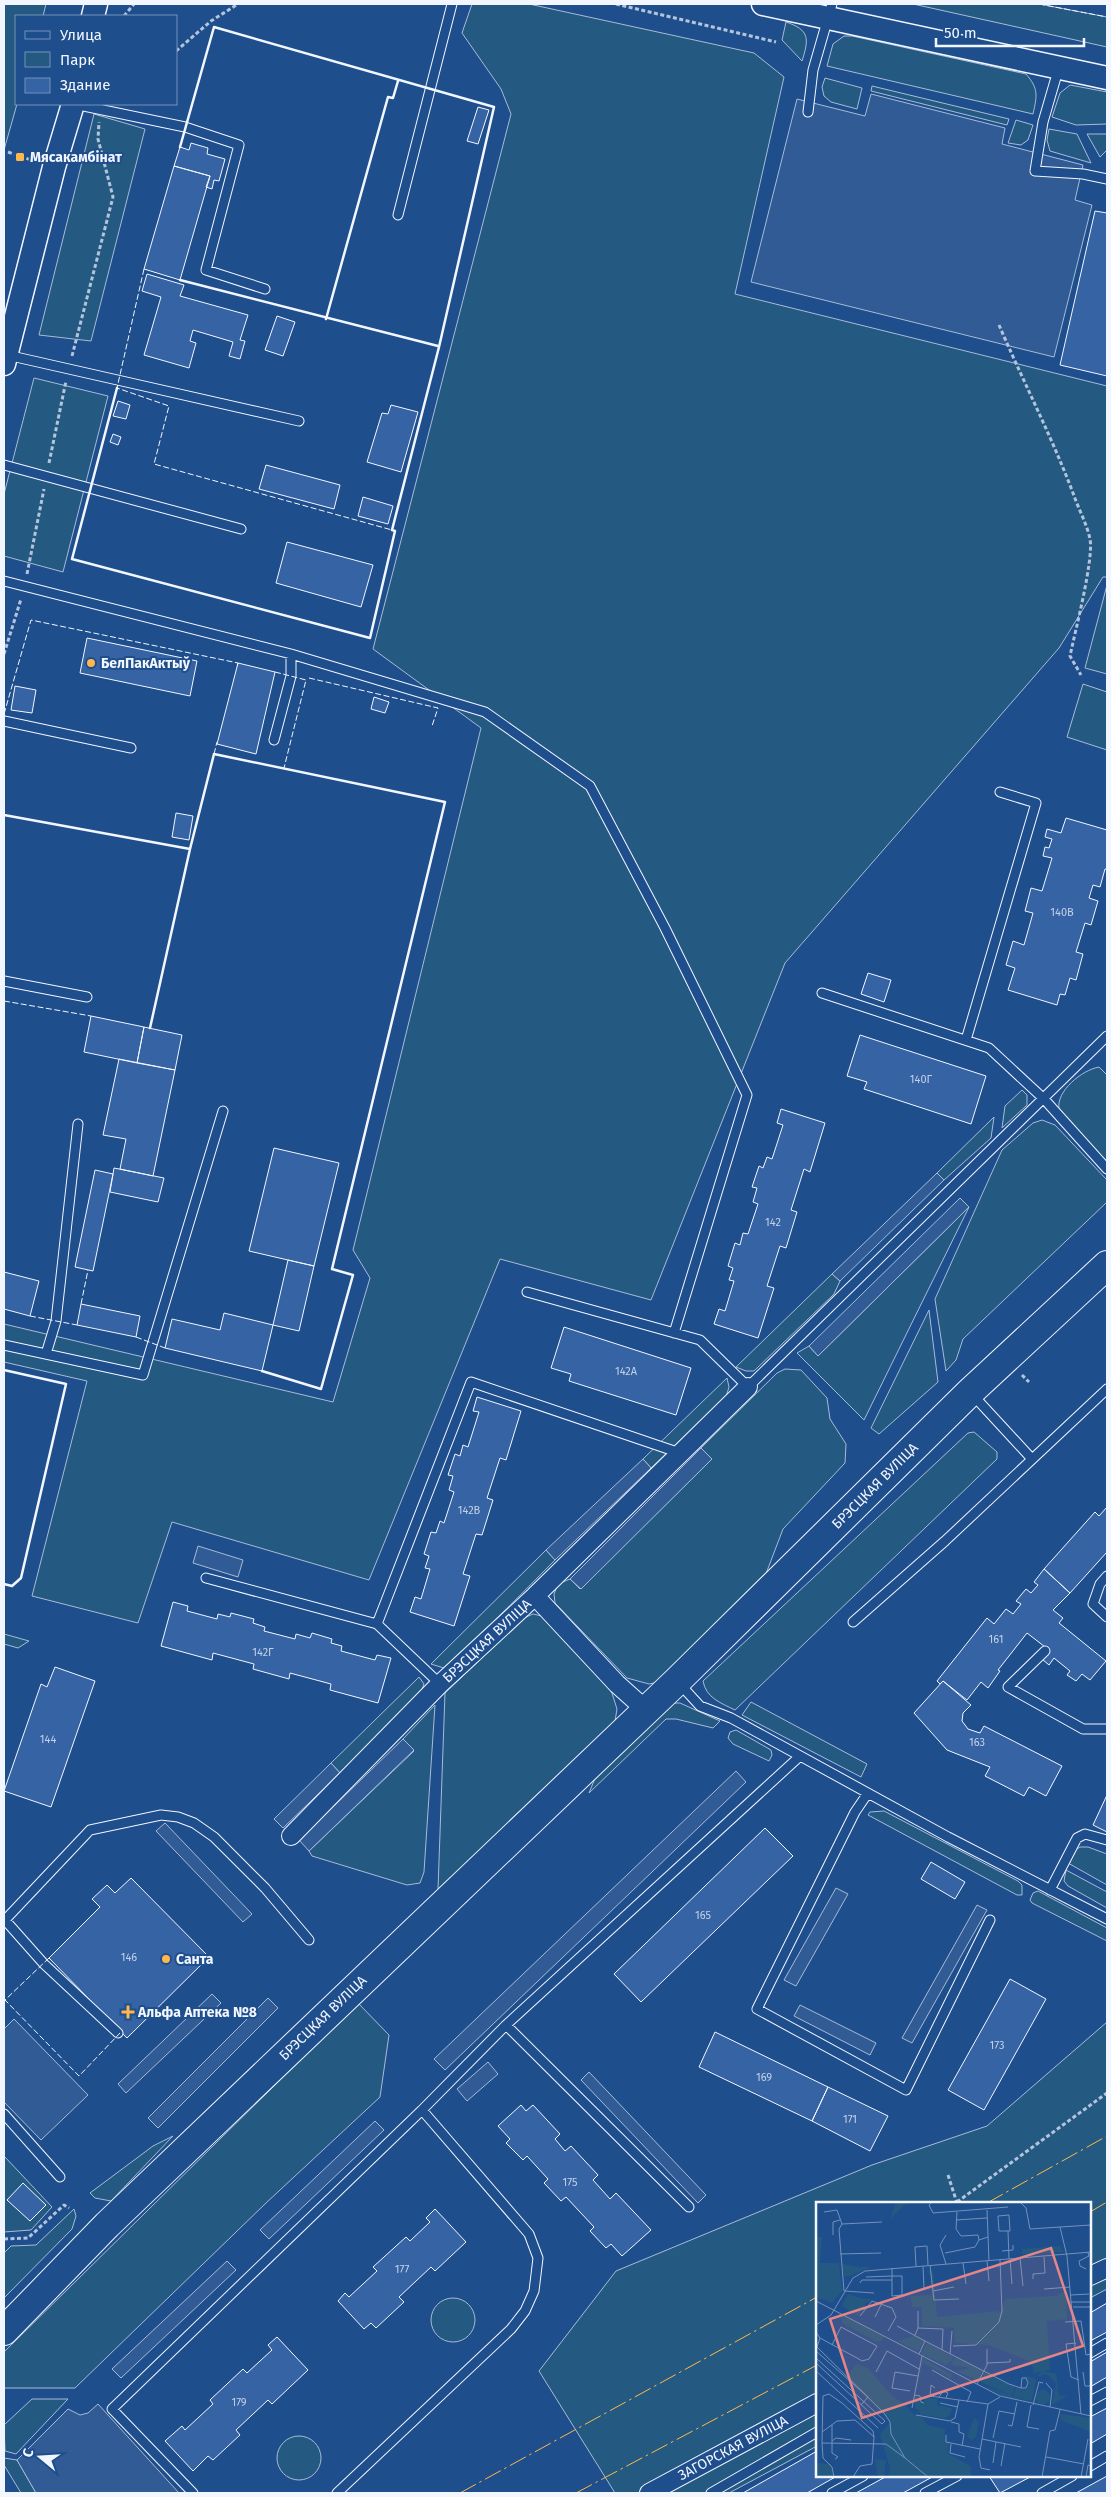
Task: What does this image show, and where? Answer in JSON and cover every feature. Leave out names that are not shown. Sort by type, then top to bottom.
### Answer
[{"type":"main road","name":"БРЭСЦКАЯ ВУЛІЦА","points":[[4,2331],[107,2225],[677,1681],[970,1392],[1107,1265]]},
{"type":"street","points":[[763,4],[830,10],[1107,78]]},
{"type":"street","points":[[5,359],[54,167],[73,105]]},
{"type":"street","name":"БРЭСЦКАЯ ВУЛІЦА","points":[[291,1836],[440,1684],[535,1596],[748,1387]]},
{"type":"street","name":"БРЭСЦКАЯ ВУЛІЦА","points":[[535,1596],[617,1684],[646,1710]]},
{"type":"street","points":[[1091,2276],[1107,2268]]},
{"type":"street","name":"ЗАГОРСКАЯ ВУЛІЦА","points":[[649,2493],[816,2404]]},
{"type":"lane","points":[[398,215],[452,4]]},
{"type":"lane","points":[[808,112],[814,70],[830,10]]},
{"type":"lane","points":[[1059,66],[1043,122],[1035,171],[1083,174],[1107,179]]},
{"type":"lane","points":[[78,105],[185,127],[239,145],[206,270],[265,289]]},
{"type":"lane","points":[[5,359],[69,370],[299,421]]},
{"type":"lane","points":[[4,465],[240,529]]},
{"type":"lane","points":[[4,581],[292,654],[485,712],[590,786],[664,928],[747,1095],[674,1333]]},
{"type":"lane","points":[[274,740],[291,676],[292,654]]},
{"type":"lane","points":[[4,722],[131,748]]},
{"type":"lane","points":[[966,1040],[1036,803],[1000,792]]},
{"type":"lane","points":[[4,981],[87,997]]},
{"type":"lane","points":[[822,993],[989,1048],[1044,1099],[1107,1169]]},
{"type":"lane","points":[[527,1292],[700,1340],[748,1387],[1107,1036]]},
{"type":"lane","points":[[4,1345],[143,1375],[223,1111]]},
{"type":"lane","points":[[46,1354],[56,1321],[78,1124]]},
{"type":"lane","points":[[377,1624],[471,1382],[680,1453]]},
{"type":"lane","points":[[853,1622],[944,1541],[1107,1389]]},
{"type":"lane","points":[[970,1392],[1032,1459]]},
{"type":"lane","points":[[1107,1576],[1100,1584],[1093,1604],[1107,1617]]},
{"type":"lane","points":[[206,1578],[377,1624],[440,1684]]},
{"type":"lane","points":[[1045,1650],[1008,1687],[1083,1729],[1107,1730]]},
{"type":"lane","points":[[677,1681],[700,1706],[731,1718],[798,1756],[1107,1919]]},
{"type":"lane","points":[[193,2493],[112,2409],[422,2110],[506,2025],[798,1756]]},
{"type":"lane","points":[[868,1793],[855,1812],[757,2009],[906,2090],[990,1920]]},
{"type":"lane","points":[[118,2033],[44,1964],[4,1920],[90,1830],[161,1815],[178,1816],[194,1823],[214,1837],[265,1888],[309,1940]]},
{"type":"lane","points":[[1050,1890],[1077,1838],[1085,1834],[1107,1840]]},
{"type":"lane","points":[[506,2025],[689,2207]]},
{"type":"lane","points":[[337,2493],[511,2330],[525,2311],[534,2291],[538,2258],[528,2234],[422,2110]]},
{"type":"lane","points":[[4,2114],[60,2177]]},
{"type":"lane","points":[[1091,2352],[1107,2343]]},
{"type":"lane","points":[[1091,2400],[1107,2392]]},
{"type":"lane","points":[[711,2493],[816,2433]]},
{"type":"lane","points":[[1091,2465],[1107,2456]]},
{"type":"lane","points":[[832,2493],[861,2477]]},
{"type":"lane","points":[[925,2493],[955,2477]]},
{"type":"lane","points":[[1042,2493],[1070,2477]]},
{"type":"path","points":[[125,15],[134,4]]},
{"type":"path","points":[[178,49],[211,21],[238,4]]},
{"type":"path","points":[[616,4],[776,42]]},
{"type":"path","points":[[4,654],[25,586],[69,370],[113,197],[98,139],[100,109]]},
{"type":"path","points":[[8,152],[20,157]]},
{"type":"path","points":[[999,325],[1024,384],[1037,405],[1090,540],[1070,656],[1081,675]]},
{"type":"path","points":[[958,2202],[1107,2094]]},
{"type":"path","points":[[948,2175],[957,2202]]},
{"type":"path","points":[[4,2239],[28,2238],[64,2205],[69,2208]]},
{"type":"green space","points":[[4,4],[46,4],[43,15],[15,15],[15,105],[17,105],[4,150]]},
{"type":"green space","points":[[472,4],[529,4],[754,53],[784,77],[735,294],[1107,386],[1107,577],[1103,577],[1059,648],[785,963],[651,1300],[500,1259],[369,1580],[172,1522],[138,1623],[32,1596],[87,1381],[4,1362],[4,1324],[333,1402],[370,1278],[353,1250],[481,728],[373,649],[511,114],[501,89],[462,33]]},
{"type":"green space","points":[[913,4],[1039,4],[1107,17],[1107,47]]},
{"type":"green space","points":[[786,22],[800,28],[806,36],[806,47],[802,61],[782,40]]},
{"type":"green space","points":[[844,36],[852,36],[1026,74],[1033,84],[1036,93],[1033,114],[827,66],[833,44]]},
{"type":"green space","points":[[825,78],[862,88],[857,109],[831,102],[824,96],[822,87]]},
{"type":"green space","points":[[1070,85],[1107,92],[1107,124],[1076,125],[1052,117],[1060,93]]},
{"type":"green space","points":[[872,86],[1009,119],[1007,125],[871,91]]},
{"type":"green space","points":[[94,114],[145,129],[91,341],[39,335]]},
{"type":"green space","points":[[1016,120],[1033,125],[1028,140],[1021,145],[1008,143]]},
{"type":"green space","points":[[1049,129],[1077,134],[1091,163],[1050,151],[1047,140]]},
{"type":"green space","points":[[1087,134],[1107,134],[1107,150],[1100,157]]},
{"type":"green space","points":[[34,378],[108,396],[63,572],[4,556],[4,494]]},
{"type":"green space","points":[[1107,585],[1107,674],[1085,668]]},
{"type":"green space","points":[[1083,684],[1107,692],[1107,750],[1067,737]]},
{"type":"green space","points":[[1099,1067],[1107,1075],[1107,1162],[1059,1109],[1062,1095],[1072,1082],[1085,1072]]},
{"type":"green space","points":[[1022,1090],[1027,1095],[1027,1105],[1002,1128],[1005,1106]]},
{"type":"green space","points":[[994,1117],[991,1138],[944,1180],[937,1173]]},
{"type":"green space","points":[[1042,1120],[1055,1125],[1107,1180],[1107,1202],[963,1339],[956,1360],[946,1371],[935,1299],[1002,1150],[1033,1123]]},
{"type":"green space","points":[[969,1207],[864,1420],[797,1353],[809,1346],[818,1356]]},
{"type":"green space","points":[[832,1274],[840,1281],[834,1294],[754,1371],[746,1371],[736,1367]]},
{"type":"green space","points":[[929,1310],[938,1382],[879,1434],[871,1428]]},
{"type":"green space","points":[[785,1369],[801,1370],[827,1398],[830,1419],[846,1444],[845,1463],[783,1529],[764,1579],[659,1682],[649,1684],[627,1678],[555,1603],[554,1594],[558,1584],[570,1579],[580,1589],[712,1459],[701,1448],[777,1373]]},
{"type":"green space","points":[[727,1378],[729,1387],[726,1397],[651,1468],[643,1459]]},
{"type":"green space","points":[[974,1432],[997,1452],[997,1459],[735,1710],[707,1692],[703,1681],[968,1433]]},
{"type":"green space","points":[[546,1550],[555,1560],[447,1669],[431,1664]]},
{"type":"green space","points":[[533,1614],[546,1617],[611,1690],[617,1709],[614,1727],[438,1889],[445,1693],[524,1618]]},
{"type":"green space","points":[[4,1634],[29,1641],[18,1648],[4,1644]]},
{"type":"green space","points":[[419,1677],[424,1684],[421,1692],[340,1773],[331,1763]]},
{"type":"green space","points":[[751,1702],[867,1764],[861,1777],[742,1715]]},
{"type":"green space","points":[[669,1703],[680,1703],[720,1721],[713,1728],[676,1719],[666,1719],[589,1793],[598,1771]]},
{"type":"green space","points":[[435,1705],[424,1872],[420,1883],[407,1885],[312,1856],[309,1851],[414,1751],[403,1739]]},
{"type":"green space","points":[[736,1730],[771,1750],[772,1755],[769,1761],[733,1744],[728,1738],[730,1732]]},
{"type":"green space","points":[[884,1811],[1018,1881],[1022,1885],[1022,1895],[1017,1895],[868,1815],[870,1812]]},
{"type":"green space","points":[[1080,1847],[1088,1847],[1107,1854],[1107,1885],[1068,1863],[1074,1851]]},
{"type":"green space","points":[[1066,1870],[1107,1892],[1107,1908],[1068,1886],[1064,1881]]},
{"type":"green space","points":[[1038,1891],[1107,1928],[1107,1941],[1032,1903],[1030,1900],[1033,1893]]},
{"type":"green space","points":[[358,2003],[389,2035],[380,2097],[266,2203],[75,2388],[4,2388],[4,2352]]},
{"type":"green space","points":[[1107,2022],[1107,2289],[1091,2297],[1091,2202],[816,2202],[816,2447],[729,2493],[615,2493],[539,2371],[616,2271],[872,2165],[987,2126]]},
{"type":"green space","points":[[173,2136],[111,2201],[95,2198],[90,2193],[153,2146]]},
{"type":"green space","points":[[4,2156],[52,2207],[31,2230],[4,2232]]},
{"type":"green space","points":[[74,2209],[76,2216],[72,2229],[4,2298],[4,2253],[11,2246],[36,2245]]},
{"type":"green space","points":[[457,2298],[469,2304],[474,2311],[474,2329],[469,2336],[462,2341],[449,2342],[441,2339],[434,2332],[431,2316],[434,2308],[441,2301]]},
{"type":"green space","points":[[32,2399],[68,2399],[16,2454],[5,2451],[4,2425]]},
{"type":"green space","points":[[303,2436],[315,2442],[320,2449],[320,2467],[315,2474],[308,2479],[295,2480],[287,2477],[280,2470],[277,2454],[280,2446],[287,2439]]},
{"type":"green space","points":[[4,2458],[17,2460],[36,2493],[21,2493],[4,2465]]},
{"type":"shaded area","points":[[871,94],[1005,128],[1002,144],[1083,165],[1075,200],[1092,205],[1054,357],[751,282],[797,99],[865,116]]},
{"type":"shaded area","points":[[937,1173],[944,1180],[840,1281],[832,1274]]},
{"type":"shaded area","points":[[960,1198],[969,1207],[818,1356],[809,1346]]},
{"type":"shaded area","points":[[701,1448],[712,1459],[581,1589],[570,1579]]},
{"type":"shaded area","points":[[643,1459],[651,1468],[555,1560],[546,1550]]},
{"type":"shaded area","points":[[198,1546],[243,1560],[238,1577],[193,1563]]},
{"type":"shaded area","points":[[403,1739],[414,1750],[309,1851],[299,1840]]},
{"type":"shaded area","points":[[331,1763],[340,1773],[283,1828],[274,1819]]},
{"type":"shaded area","points":[[736,1771],[746,1782],[445,2070],[434,2059]]},
{"type":"shaded area","points":[[165,1823],[252,1914],[243,1922],[156,1831]]},
{"type":"shaded area","points":[[836,1888],[848,1894],[796,1986],[784,1980]]},
{"type":"shaded area","points":[[977,1905],[987,1910],[912,2043],[902,2038]]},
{"type":"shaded area","points":[[212,1994],[221,2003],[126,2093],[118,2084]]},
{"type":"shaded area","points":[[268,1998],[278,2008],[158,2128],[148,2118]]},
{"type":"shaded area","points":[[800,2005],[876,2043],[870,2055],[794,2016]]},
{"type":"shaded area","points":[[14,2019],[88,2095],[41,2140],[4,2102],[4,2029]]},
{"type":"shaded area","points":[[488,2062],[498,2074],[467,2101],[457,2089]]},
{"type":"shaded area","points":[[589,2072],[706,2195],[698,2203],[581,2080]]},
{"type":"shaded area","points":[[375,2121],[384,2130],[269,2239],[260,2230]]},
{"type":"shaded area","points":[[227,2261],[236,2270],[121,2378],[112,2369]]},
{"type":"shaded area","points":[[98,2404],[179,2493],[36,2493],[17,2460],[68,2409],[80,2415],[88,2413]]},
{"type":"building","points":[[478,107],[489,110],[478,144],[467,141]]},
{"type":"building","points":[[191,143],[208,148],[207,154],[225,159],[219,181],[214,180],[212,189],[206,187],[210,176],[174,166],[180,147],[189,150]]},
{"type":"building","points":[[174,166],[210,176],[180,280],[144,269]]},
{"type":"building","points":[[1095,211],[1107,213],[1107,376],[1060,365]]},
{"type":"building","points":[[147,274],[184,285],[180,296],[248,315],[240,340],[245,341],[240,359],[229,356],[233,342],[193,330],[190,341],[196,343],[189,368],[144,355],[161,297],[142,291]]},
{"type":"building","points":[[277,316],[295,322],[283,356],[265,350]]},
{"type":"building","points":[[118,401],[130,405],[126,419],[113,416]]},
{"type":"building","points":[[391,405],[418,412],[401,472],[367,462],[382,413],[388,414]]},
{"type":"building","points":[[113,434],[121,437],[118,445],[110,442]]},
{"type":"building","points":[[266,465],[340,485],[334,509],[259,489]]},
{"type":"building","points":[[363,497],[393,506],[388,524],[358,516]]},
{"type":"building","points":[[287,542],[373,565],[361,607],[276,583]]},
{"type":"building","points":[[87,638],[197,661],[190,696],[80,673]]},
{"type":"building","points":[[238,663],[275,672],[256,754],[217,744]]},
{"type":"building","points":[[15,686],[36,690],[32,713],[11,710]]},
{"type":"building","points":[[374,697],[389,702],[385,713],[371,709]]},
{"type":"building","points":[[176,813],[193,816],[189,840],[172,837]]},
{"type":"building","points":[[1066,818],[1107,830],[1107,869],[1105,869],[1100,887],[1093,885],[1089,898],[1098,901],[1091,925],[1085,923],[1076,952],[1083,954],[1076,980],[1070,978],[1065,995],[1060,994],[1057,1005],[1008,990],[1015,968],[1006,965],[1013,941],[1024,945],[1033,913],[1025,911],[1031,888],[1042,891],[1052,858],[1043,856],[1045,847],[1049,848],[1052,839],[1045,837],[1047,829],[1061,833]]},
{"type":"building","points":[[868,973],[891,980],[884,1002],[861,994]]},
{"type":"building","points":[[91,1016],[144,1027],[137,1063],[84,1052]]},
{"type":"building","points":[[144,1027],[182,1035],[175,1070],[137,1063]]},
{"type":"building","points":[[860,1035],[986,1076],[971,1124],[864,1089],[867,1082],[847,1076]]},
{"type":"building","points":[[119,1059],[175,1070],[153,1176],[120,1169],[126,1139],[103,1135]]},
{"type":"building","points":[[781,1109],[825,1123],[810,1172],[804,1169],[791,1210],[797,1212],[786,1248],[780,1246],[767,1286],[774,1288],[758,1338],[714,1324],[719,1309],[725,1311],[734,1281],[729,1280],[733,1268],[728,1266],[735,1243],[740,1245],[743,1233],[748,1234],[758,1204],[753,1202],[757,1188],[752,1187],[759,1166],[763,1168],[767,1157],[772,1159],[783,1125],[777,1123]]},
{"type":"building","points":[[274,1148],[339,1163],[314,1266],[249,1251]]},
{"type":"building","points":[[114,1168],[164,1178],[158,1202],[110,1192]]},
{"type":"building","points":[[95,1170],[113,1174],[93,1271],[75,1267]]},
{"type":"building","points":[[288,1260],[314,1266],[299,1331],[273,1325]]},
{"type":"building","points":[[4,1272],[39,1281],[30,1316],[4,1309]]},
{"type":"building","points":[[81,1304],[140,1316],[136,1337],[77,1325]]},
{"type":"building","points":[[224,1313],[273,1325],[262,1371],[165,1348],[172,1319],[220,1330]]},
{"type":"building","points":[[564,1327],[691,1368],[676,1415],[569,1381],[571,1374],[551,1368]]},
{"type":"building","points":[[477,1397],[521,1411],[506,1460],[500,1458],[487,1498],[493,1500],[482,1535],[476,1534],[463,1574],[470,1576],[454,1626],[410,1612],[415,1597],[421,1599],[430,1569],[425,1568],[429,1556],[424,1554],[431,1532],[436,1533],[440,1521],[444,1523],[454,1492],[449,1490],[453,1476],[448,1475],[455,1454],[460,1456],[463,1445],[468,1447],[479,1412],[473,1411]]},
{"type":"building","points":[[1107,1507],[1107,1552],[1070,1593],[1044,1569],[1095,1512],[1099,1516]]},
{"type":"building","points":[[1044,1569],[1070,1593],[1053,1610],[1063,1618],[1059,1623],[1106,1661],[1090,1680],[1082,1674],[1076,1681],[1067,1675],[1070,1671],[1054,1658],[1049,1665],[1042,1659],[1049,1650],[1027,1633],[998,1670],[1000,1671],[988,1688],[981,1682],[967,1700],[943,1681],[940,1684],[937,1681],[987,1618],[994,1624],[1006,1609],[1013,1614],[1021,1604],[1016,1601],[1026,1589],[1031,1593],[1038,1585],[1034,1582]]},
{"type":"building","points":[[173,1602],[188,1606],[187,1611],[217,1619],[218,1614],[230,1617],[231,1613],[254,1619],[253,1623],[265,1627],[264,1631],[295,1639],[296,1634],[310,1638],[312,1633],[332,1639],[331,1643],[342,1646],[341,1651],[375,1660],[377,1655],[391,1658],[378,1703],[330,1690],[331,1684],[290,1673],[289,1679],[253,1669],[254,1664],[213,1653],[212,1660],[161,1646]]},
{"type":"building","points":[[55,1667],[95,1681],[51,1807],[4,1791],[41,1684],[47,1687]]},
{"type":"building","points":[[943,1681],[971,1705],[963,1713],[962,1721],[968,1729],[980,1733],[984,1726],[1062,1766],[1046,1796],[1029,1787],[1024,1796],[985,1776],[990,1767],[947,1750],[914,1713]]},
{"type":"building","points":[[1107,1795],[1107,1832],[1093,1825]]},
{"type":"building","points":[[765,1828],[793,1856],[641,2002],[614,1974]]},
{"type":"building","points":[[931,1862],[965,1882],[955,1899],[921,1879]]},
{"type":"building","points":[[131,1878],[209,1957],[127,2038],[49,1958],[100,1907],[92,1899],[107,1885],[115,1893]]},
{"type":"building","points":[[1010,1979],[1046,1999],[984,2110],[948,2090]]},
{"type":"building","points":[[715,2032],[828,2087],[812,2121],[699,2067]]},
{"type":"building","points":[[828,2087],[888,2116],[870,2151],[812,2121]]},
{"type":"building","points":[[521,2105],[526,2111],[533,2105],[560,2134],[555,2139],[565,2151],[571,2146],[598,2175],[593,2180],[610,2199],[616,2193],[651,2230],[622,2256],[611,2244],[606,2248],[590,2231],[594,2227],[566,2197],[561,2201],[544,2183],[548,2179],[527,2156],[523,2160],[506,2143],[510,2139],[498,2126]]},
{"type":"building","points":[[23,2183],[46,2205],[30,2221],[7,2200]]},
{"type":"building","points":[[435,2209],[466,2242],[435,2271],[431,2267],[399,2297],[404,2302],[376,2328],[371,2323],[364,2329],[338,2301],[345,2293],[349,2297],[377,2271],[373,2267],[406,2237],[410,2241],[430,2222],[426,2218]]},
{"type":"building","points":[[1107,2303],[1107,2332],[1091,2340],[1091,2312]]},
{"type":"building","points":[[277,2337],[308,2370],[272,2404],[268,2400],[236,2430],[240,2435],[213,2460],[208,2456],[193,2471],[165,2441],[182,2426],[185,2430],[213,2404],[210,2400],[243,2369],[247,2373],[272,2350],[268,2345]]},
{"type":"building","points":[[1107,2352],[1107,2377],[1091,2386],[1091,2361]]},
{"type":"building","points":[[1107,2408],[1107,2434],[1091,2443],[1091,2416]]},
{"type":"building","points":[[816,2452],[816,2477],[835,2477],[807,2493],[743,2493]]},
{"type":"building","points":[[1107,2476],[1107,2493],[1076,2493]]},
{"type":"building","points":[[885,2477],[932,2477],[903,2493],[856,2493]]},
{"type":"building","points":[[990,2477],[1030,2477],[1000,2493]]},
{"type":"fence","points":[[1039,4],[1107,17]]},
{"type":"fence","points":[[144,269],[117,388],[169,406],[154,464],[392,530]]},
{"type":"fence","points":[[4,714],[31,620],[238,663],[237,667]]},
{"type":"fence","points":[[275,672],[306,680],[284,768]]},
{"type":"fence","points":[[309,678],[438,708],[432,726]]},
{"type":"fence","points":[[214,754],[217,742]]},
{"type":"fence","points":[[4,1001],[91,1016]]},
{"type":"fence","points":[[81,1304],[88,1270]]},
{"type":"fence","points":[[30,1316],[77,1325]]},
{"type":"fence","points":[[136,1337],[165,1348]]},
{"type":"fence","points":[[49,1958],[5,2000],[79,2076],[120,2033]]},
{"type":"wall","points":[[117,388],[72,559],[370,638],[395,531],[392,530],[439,347],[494,107],[214,27],[180,147]]},
{"type":"wall","points":[[326,319],[388,97],[393,98],[398,81]]},
{"type":"wall","points":[[180,280],[438,346]]},
{"type":"wall","points":[[4,815],[190,849],[214,754],[445,802],[332,1269],[353,1275],[321,1389],[262,1371]]},
{"type":"wall","points":[[150,1028],[190,849]]},
{"type":"wall","points":[[4,1370],[66,1384],[21,1578],[12,1586],[4,1584]]},
{"type":"power","points":[[989,2202],[1107,2136]]},
{"type":"power","points":[[1091,2211],[1107,2202]]},
{"type":"power","points":[[460,2493],[816,2298]]},
{"type":"power","points":[[576,2493],[816,2366]]},
{"type":"place","name":"Мясакамбінат","points":[[20,157]]},
{"type":"place","name":"БелПакАктыў","points":[[91,663]]},
{"type":"place","name":"Санта","points":[[166,1959]]},
{"type":"place","name":"Альфа Аптека №8","points":[[128,2012]]}]
